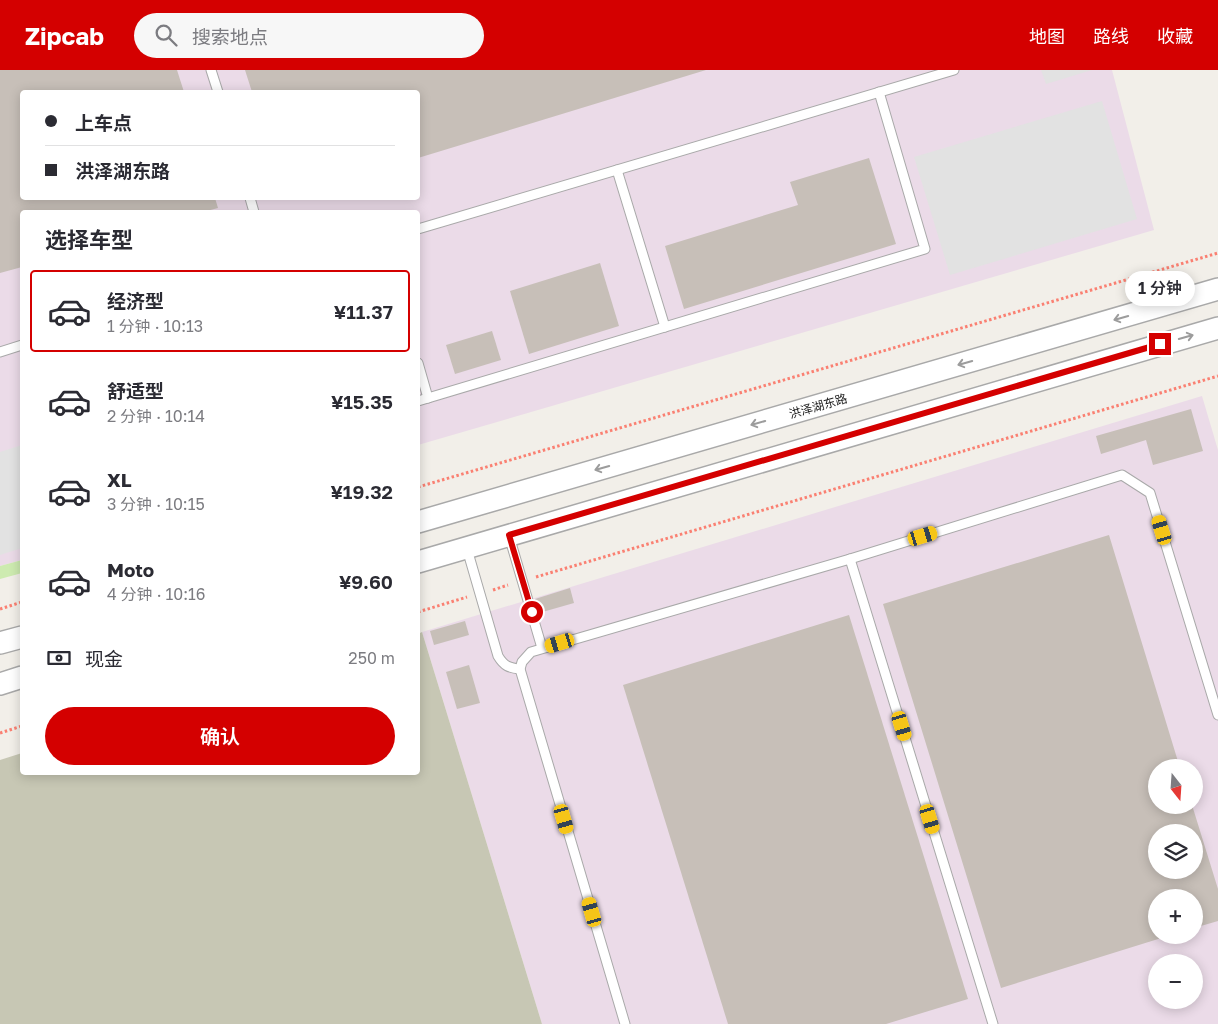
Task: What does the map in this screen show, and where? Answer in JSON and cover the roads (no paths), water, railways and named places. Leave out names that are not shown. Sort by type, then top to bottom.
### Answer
[{"type":"street","name":"洪泽湖东路","points":[[420,521],[1218,289]]},
{"type":"street","points":[[420,561],[1218,328]]},
{"type":"street","points":[[0,643],[20,638]]},
{"type":"street","points":[[0,684],[20,678]]},
{"type":"lane","points":[[211,70],[217,90]]},
{"type":"lane","points":[[420,227],[954,70]]},
{"type":"lane","points":[[420,400],[926,249],[879,92]]},
{"type":"lane","points":[[617,170],[665,327]]},
{"type":"lane","points":[[0,352],[20,346]]},
{"type":"lane","points":[[420,370],[428,398]]},
{"type":"lane","points":[[624,1024],[520,669],[525,657],[531,652],[850,559],[1122,475],[1150,493],[1218,715]]},
{"type":"lane","points":[[509,535],[542,648]]},
{"type":"lane","points":[[467,548],[498,656],[508,668],[520,669]]},
{"type":"lane","points":[[850,559],[993,1024]]}]
